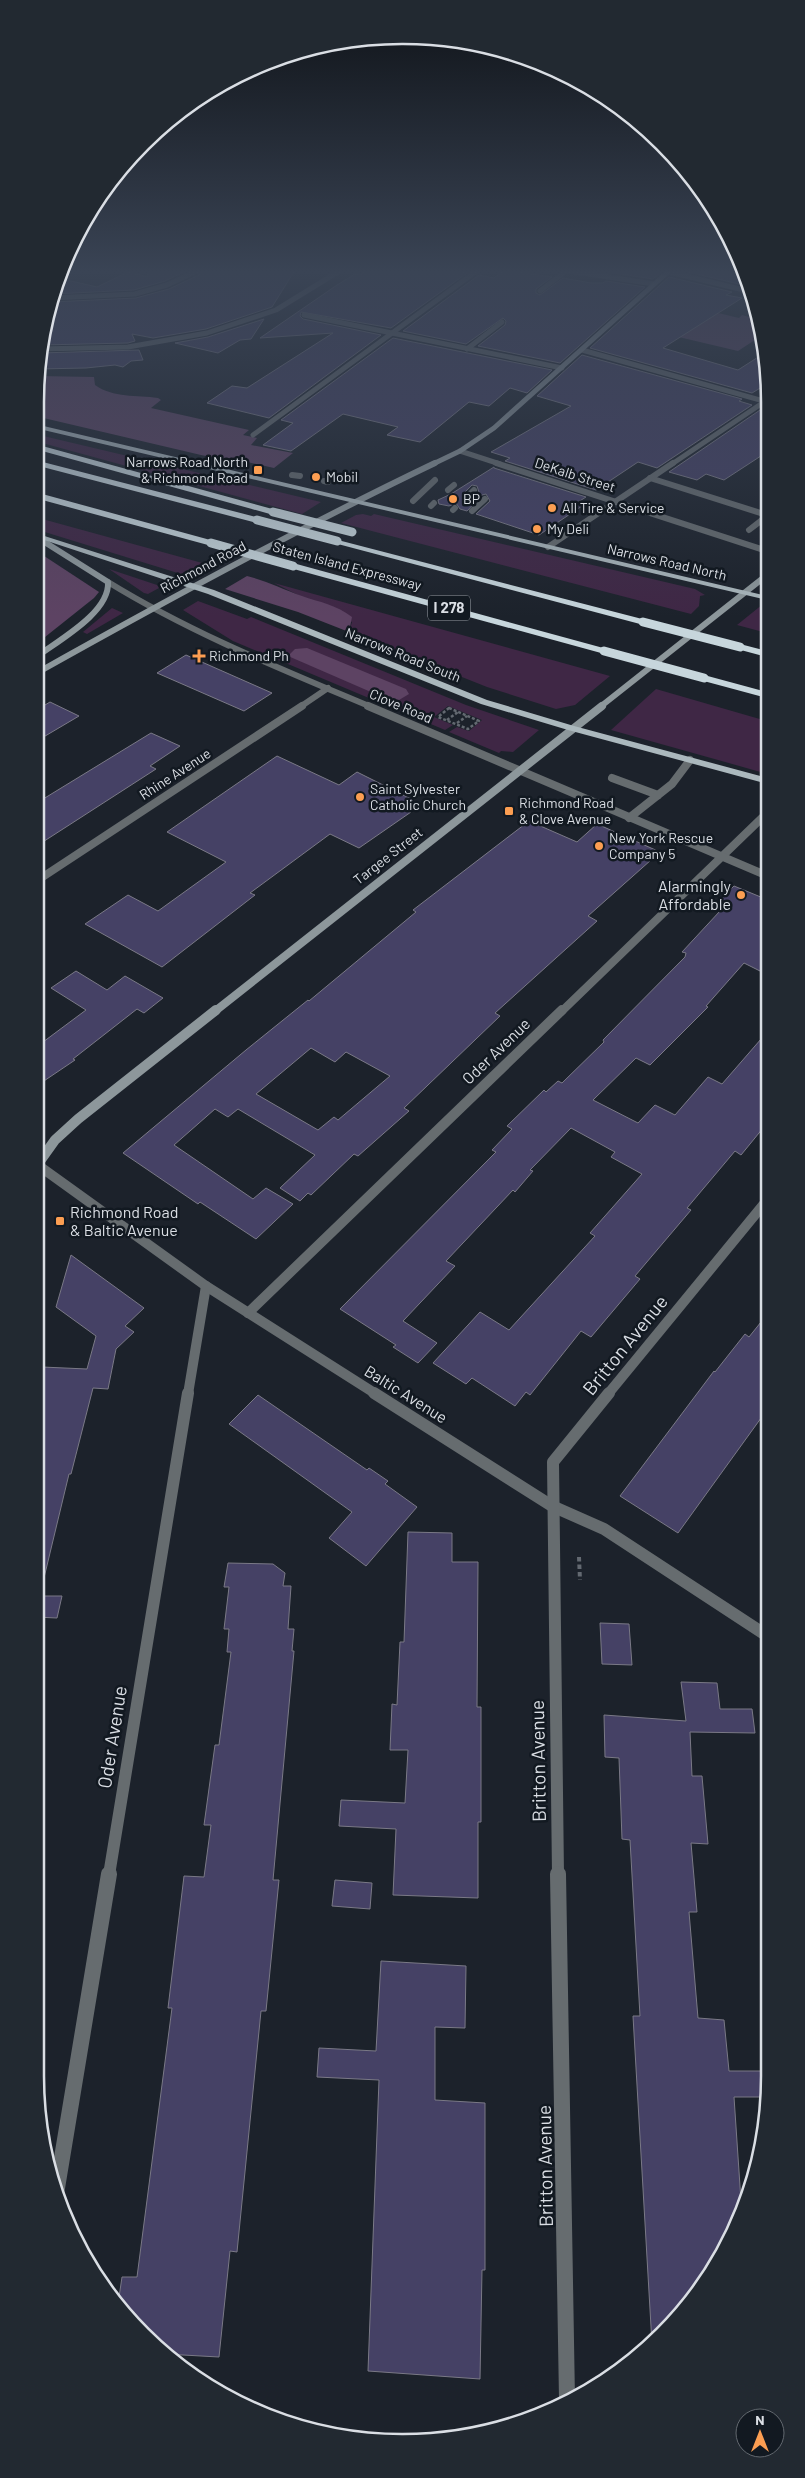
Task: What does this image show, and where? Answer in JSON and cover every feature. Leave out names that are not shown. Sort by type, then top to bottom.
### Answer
[{"type":"highway","points":[[44,448],[352,532],[404,557]]},
{"type":"highway","name":"Staten Island Expressway","points":[[44,464],[404,557],[761,652]]},
{"type":"highway","name":"Staten Island Expressway","points":[[44,497],[761,693]]},
{"type":"highway","points":[[44,505],[131,521]]},
{"type":"main road","name":"Richmond Road","points":[[44,669],[193,586],[354,502],[460,451],[494,428],[542,386]]},
{"type":"main road","name":"Narrows Road North","points":[[44,428],[761,596]]},
{"type":"main road","name":"Narrows Road South","points":[[44,539],[193,586],[455,691],[571,728],[761,779]]},
{"type":"main road","name":"Clove Road","points":[[44,542],[108,582]]},
{"type":"main road","name":"Targee Street","points":[[44,1154],[55,1140],[78,1119],[761,579]]},
{"type":"main road","points":[[44,651],[98,608],[107,595],[108,582]]},
{"type":"street","points":[[253,435],[321,386]]},
{"type":"street","points":[[711,386],[761,400]]},
{"type":"street","points":[[548,547],[761,404]]},
{"type":"street","name":"DeKalb Street","points":[[460,451],[761,549]]},
{"type":"street","points":[[292,475],[302,473]]},
{"type":"street","points":[[650,478],[761,514]]},
{"type":"street","points":[[413,501],[435,480]]},
{"type":"street","points":[[448,490],[454,485]]},
{"type":"street","points":[[472,511],[485,498]]},
{"type":"street","points":[[749,530],[761,521]]},
{"type":"street","name":"Clove Road","points":[[108,582],[152,609],[240,651],[761,873]]},
{"type":"street","name":"Rhine Avenue","points":[[44,876],[328,688]]},
{"type":"street","points":[[629,818],[672,784],[690,760]]},
{"type":"street","points":[[612,778],[658,795]]},
{"type":"street","name":"Oder Avenue","points":[[248,1313],[761,819]]},
{"type":"street","name":"Baltic Avenue","points":[[44,1171],[206,1286],[248,1313],[552,1506],[604,1529],[761,1632]]},
{"type":"street","name":"Britton Avenue","points":[[567,2394],[552,1506],[553,1462],[761,1208]]},
{"type":"street","name":"Oder Avenue","points":[[59,2177],[206,1286]]},
{"type":"path","points":[[449,708],[458,712],[479,721],[468,729],[438,716],[449,708]]},
{"type":"path","points":[[447,720],[458,712]]},
{"type":"path","points":[[578,1557],[580,1580]]},
{"type":"shaded area","points":[[45,386],[96,386],[117,394],[158,398],[161,400],[151,408],[249,430],[243,435],[257,438],[251,445],[293,453],[274,468],[234,459],[226,460],[44,418]]},
{"type":"shaded area","points":[[44,436],[321,502],[302,514],[44,443]]},
{"type":"shaded area","points":[[374,514],[695,589],[705,595],[700,596],[699,606],[691,614],[341,523],[356,515],[371,516]]},
{"type":"shaded area","points":[[44,519],[206,564],[181,574],[44,532]]},
{"type":"shaded area","points":[[44,556],[99,592],[44,638]]},
{"type":"shaded area","points":[[109,569],[157,585],[159,588],[148,594],[144,593]]},
{"type":"shaded area","points":[[247,576],[328,604],[340,610],[352,617],[349,632],[298,612],[225,589]]},
{"type":"shaded area","points":[[274,583],[610,676],[575,705],[556,709],[487,687],[349,632],[352,622]]},
{"type":"shaded area","points":[[198,601],[247,619],[251,617],[466,705],[539,730],[513,752],[501,751],[499,753],[449,732],[457,727],[469,731],[482,720],[448,706],[434,717],[453,725],[445,730],[233,641],[183,610]]},
{"type":"shaded area","points":[[761,606],[761,631],[737,625]]},
{"type":"shaded area","points":[[112,608],[123,613],[87,634],[83,632]]},
{"type":"shaded area","points":[[307,648],[406,689],[409,694],[399,700],[387,699],[288,656],[295,649]]},
{"type":"shaded area","points":[[656,689],[761,719],[761,772],[611,730]]},
{"type":"building","points":[[232,386],[247,388],[251,386],[313,386],[269,418],[207,403]]},
{"type":"building","points":[[328,386],[535,386],[527,393],[510,388],[489,406],[469,402],[420,442],[387,435],[398,427],[343,414],[291,451],[263,445],[293,423],[281,420]]},
{"type":"building","points":[[548,386],[693,386],[742,399],[739,401],[752,405],[657,468],[638,462],[596,490],[505,461],[510,458],[491,452],[571,406],[537,396]]},
{"type":"building","points":[[726,386],[760,386],[760,388],[752,393]]},
{"type":"building","points":[[761,409],[761,456],[724,480],[706,474],[697,480],[669,472]]},
{"type":"building","points":[[494,467],[586,497],[575,504],[582,506],[539,535],[476,514],[490,501],[486,494],[482,495],[467,511],[460,509],[456,503],[449,506],[439,504],[438,500]],"holes":[[[472,485],[477,486],[479,492],[472,499],[467,500],[464,493]]]},
{"type":"building","points":[[186,655],[272,693],[244,711],[157,673]]},
{"type":"building","points":[[50,702],[79,716],[44,737],[44,706]]},
{"type":"building","points":[[151,733],[180,746],[150,766],[156,769],[44,841],[44,798]]},
{"type":"building","points":[[277,756],[339,785],[357,772],[413,800],[404,806],[411,812],[359,848],[330,834],[250,893],[255,895],[162,967],[85,924],[128,895],[158,911],[226,862],[167,832]]},
{"type":"building","points":[[529,821],[577,842],[597,824],[660,852],[588,916],[597,921],[495,1013],[500,1016],[404,1108],[409,1111],[358,1156],[354,1154],[311,1195],[308,1193],[300,1201],[280,1188],[315,1155],[238,1109],[228,1117],[215,1109],[174,1145],[253,1199],[266,1188],[293,1204],[256,1239],[200,1202],[198,1204],[123,1153],[416,912],[413,910]],"holes":[[[311,1048],[335,1062],[346,1052],[390,1076],[338,1120],[334,1117],[318,1130],[256,1094]]]},
{"type":"building","points":[[734,886],[761,897],[761,972],[744,963],[706,1006],[708,1007],[650,1065],[636,1058],[593,1100],[638,1123],[655,1105],[675,1115],[708,1077],[722,1084],[761,1039],[761,1131],[741,1155],[735,1151],[687,1208],[691,1210],[635,1276],[640,1279],[591,1337],[581,1331],[530,1395],[526,1392],[515,1406],[472,1378],[466,1384],[433,1363],[480,1312],[509,1330],[595,1236],[590,1233],[642,1174],[611,1157],[615,1152],[571,1128],[530,1170],[533,1171],[515,1192],[513,1190],[446,1261],[455,1266],[403,1321],[437,1343],[418,1363],[393,1347],[396,1345],[340,1309],[496,1152],[492,1150],[512,1129],[507,1126],[544,1090],[546,1092],[558,1081],[562,1083],[685,957],[686,953],[682,952],[720,911],[712,908]]},
{"type":"building","points":[[76,971],[107,990],[125,976],[163,998],[144,1013],[137,1009],[73,1059],[75,1060],[44,1081],[44,1041],[86,1010],[51,988]]},
{"type":"building","points":[[71,1255],[144,1308],[125,1326],[134,1332],[116,1349],[108,1389],[93,1388],[71,1474],[69,1474],[44,1578],[44,1367],[87,1369],[96,1336],[56,1307]]},
{"type":"building","points":[[761,1322],[761,1418],[678,1533],[620,1496],[714,1371],[745,1334],[749,1337]]},
{"type":"building","points":[[258,1395],[367,1470],[369,1468],[388,1481],[385,1484],[417,1507],[366,1566],[329,1538],[352,1512],[229,1424]]},
{"type":"building","points":[[408,1532],[452,1533],[452,1562],[478,1562],[477,1707],[481,1707],[481,1822],[478,1822],[478,1898],[393,1895],[396,1829],[339,1826],[341,1800],[405,1803],[408,1750],[390,1750],[392,1704],[397,1705],[400,1642],[404,1642]]},
{"type":"building","points":[[228,1563],[273,1564],[285,1573],[283,1586],[291,1586],[288,1629],[294,1629],[292,1651],[294,1651],[273,1880],[279,1880],[266,2011],[261,2011],[237,2252],[230,2251],[219,2357],[178,2355],[149,2329],[119,2296],[122,2277],[137,2277],[172,2008],[168,2008],[184,1876],[204,1877],[211,1825],[204,1825],[215,1745],[219,1745],[231,1652],[227,1652],[229,1629],[224,1629],[229,1587],[224,1587]]},
{"type":"building","points":[[44,1596],[62,1596],[57,1618],[44,1617]]},
{"type":"building","points":[[600,1623],[629,1624],[632,1665],[602,1664]]},
{"type":"building","points":[[681,1682],[717,1683],[720,1709],[752,1709],[755,1733],[690,1732],[692,1776],[702,1776],[708,1844],[691,1843],[697,1912],[689,1912],[698,2018],[724,2020],[729,2071],[761,2071],[760,2097],[734,2097],[741,2195],[734,2213],[701,2275],[672,2312],[651,2333],[633,2016],[640,2016],[630,1840],[622,1839],[619,1758],[605,1757],[604,1715],[686,1721]]},
{"type":"building","points":[[335,1880],[372,1883],[370,1909],[332,1906]]},
{"type":"building","points":[[381,1961],[466,1966],[465,2028],[435,2027],[435,2100],[485,2103],[485,2270],[482,2270],[480,2379],[368,2371],[379,2080],[317,2077],[319,2048],[376,2051]]},
{"type":"place","name":"Narrows Road North & Richmond Road","points":[[258,470]]},
{"type":"place","name":"Mobil","points":[[316,477]]},
{"type":"place","name":"BP","points":[[453,499]]},
{"type":"place","name":"All Tire & Service","points":[[552,508]]},
{"type":"place","name":"My Deli","points":[[537,529]]},
{"type":"place","name":"Richmond Ph","points":[[199,656]]},
{"type":"place","name":"Saint Sylvester Catholic Church","points":[[360,797]]},
{"type":"place","name":"Richmond Road & Clove Avenue","points":[[509,811]]},
{"type":"place","name":"New York Rescue Company 5","points":[[599,846]]},
{"type":"place","name":"Alarmingly Affordable","points":[[741,895]]},
{"type":"place","name":"Richmond Road & Baltic Avenue","points":[[60,1221]]}]
